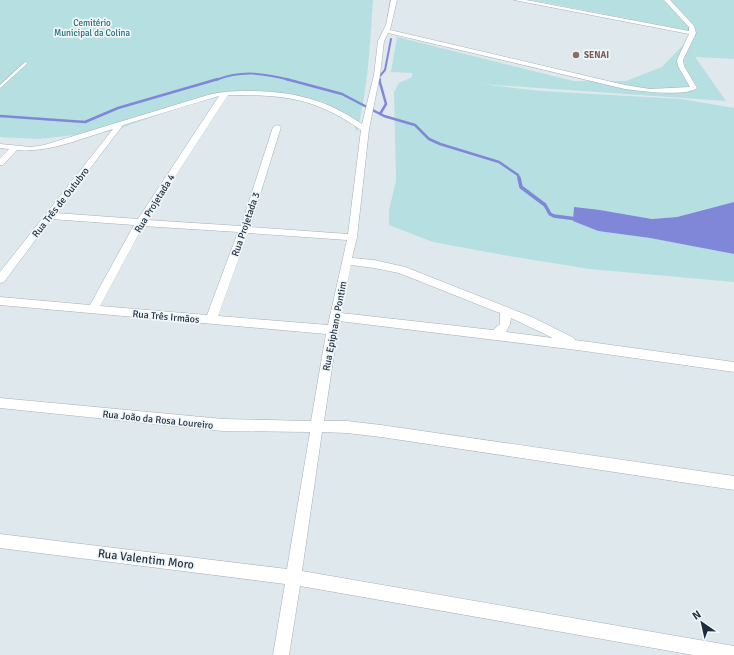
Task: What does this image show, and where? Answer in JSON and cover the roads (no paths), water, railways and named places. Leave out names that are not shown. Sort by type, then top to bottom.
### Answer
[{"type":"street","name":"Rua Epiphano Pontim","points":[[281,655],[332,330],[352,237],[365,129],[377,75],[381,41],[389,25],[394,0]]},
{"type":"street","points":[[517,0],[693,34]]},
{"type":"street","points":[[387,31],[625,87],[658,91],[682,91],[694,88],[681,66],[680,60],[693,34],[689,22],[667,0]]},
{"type":"street","points":[[572,6],[576,11]]},
{"type":"street","points":[[0,146],[31,149],[45,147],[210,96],[223,97],[266,93],[299,97],[314,101],[343,115],[365,129]]},
{"type":"street","name":"Rua Projetada 4","points":[[93,309],[140,223],[223,97]]},
{"type":"street","name":"Rua Três de Outubro","points":[[0,280],[120,124]]},
{"type":"street","name":"Rua Projetada 3","points":[[211,320],[244,230],[277,127]]},
{"type":"street","points":[[0,164],[15,148]]},
{"type":"street","points":[[49,216],[352,237]]},
{"type":"street","points":[[347,261],[374,264],[401,270],[528,320],[577,345]]},
{"type":"street","name":"Rua Três Irmãos","points":[[0,301],[332,330]]},
{"type":"street","points":[[495,335],[505,325],[507,317],[504,310]]},
{"type":"street","points":[[335,316],[577,345],[734,367]]},
{"type":"street","name":"Rua João da Rosa Loureiro","points":[[0,403],[223,425],[346,427],[734,483]]},
{"type":"street","name":"Rua Valentim Moro","points":[[0,541],[293,577],[734,654]]},
{"type":"lane","points":[[0,87],[26,63]]},
{"type":"water","points":[[734,202],[734,254],[650,238],[598,231],[573,221],[574,207],[652,219],[677,217]]},
{"type":"waterway","points":[[380,80],[379,77],[385,70],[391,39]]},
{"type":"waterway","points":[[216,80],[244,74],[262,74],[289,80]]},
{"type":"waterway","points":[[0,116],[85,122],[118,108],[218,79]]},
{"type":"waterway","points":[[379,79],[386,104],[380,114]]},
{"type":"waterway","points":[[289,80],[342,94],[380,114]]},
{"type":"waterway","points":[[380,114],[415,125],[429,139],[440,144],[499,162],[518,175],[519,179]]},
{"type":"waterway","points":[[519,178],[521,187],[545,205],[550,214],[554,216],[577,219]]},
{"type":"place","name":"SENAI","points":[[576,55]]},
{"type":"park label","name":"Cemitério Municipal da Colina","points":[[92,28]]}]
